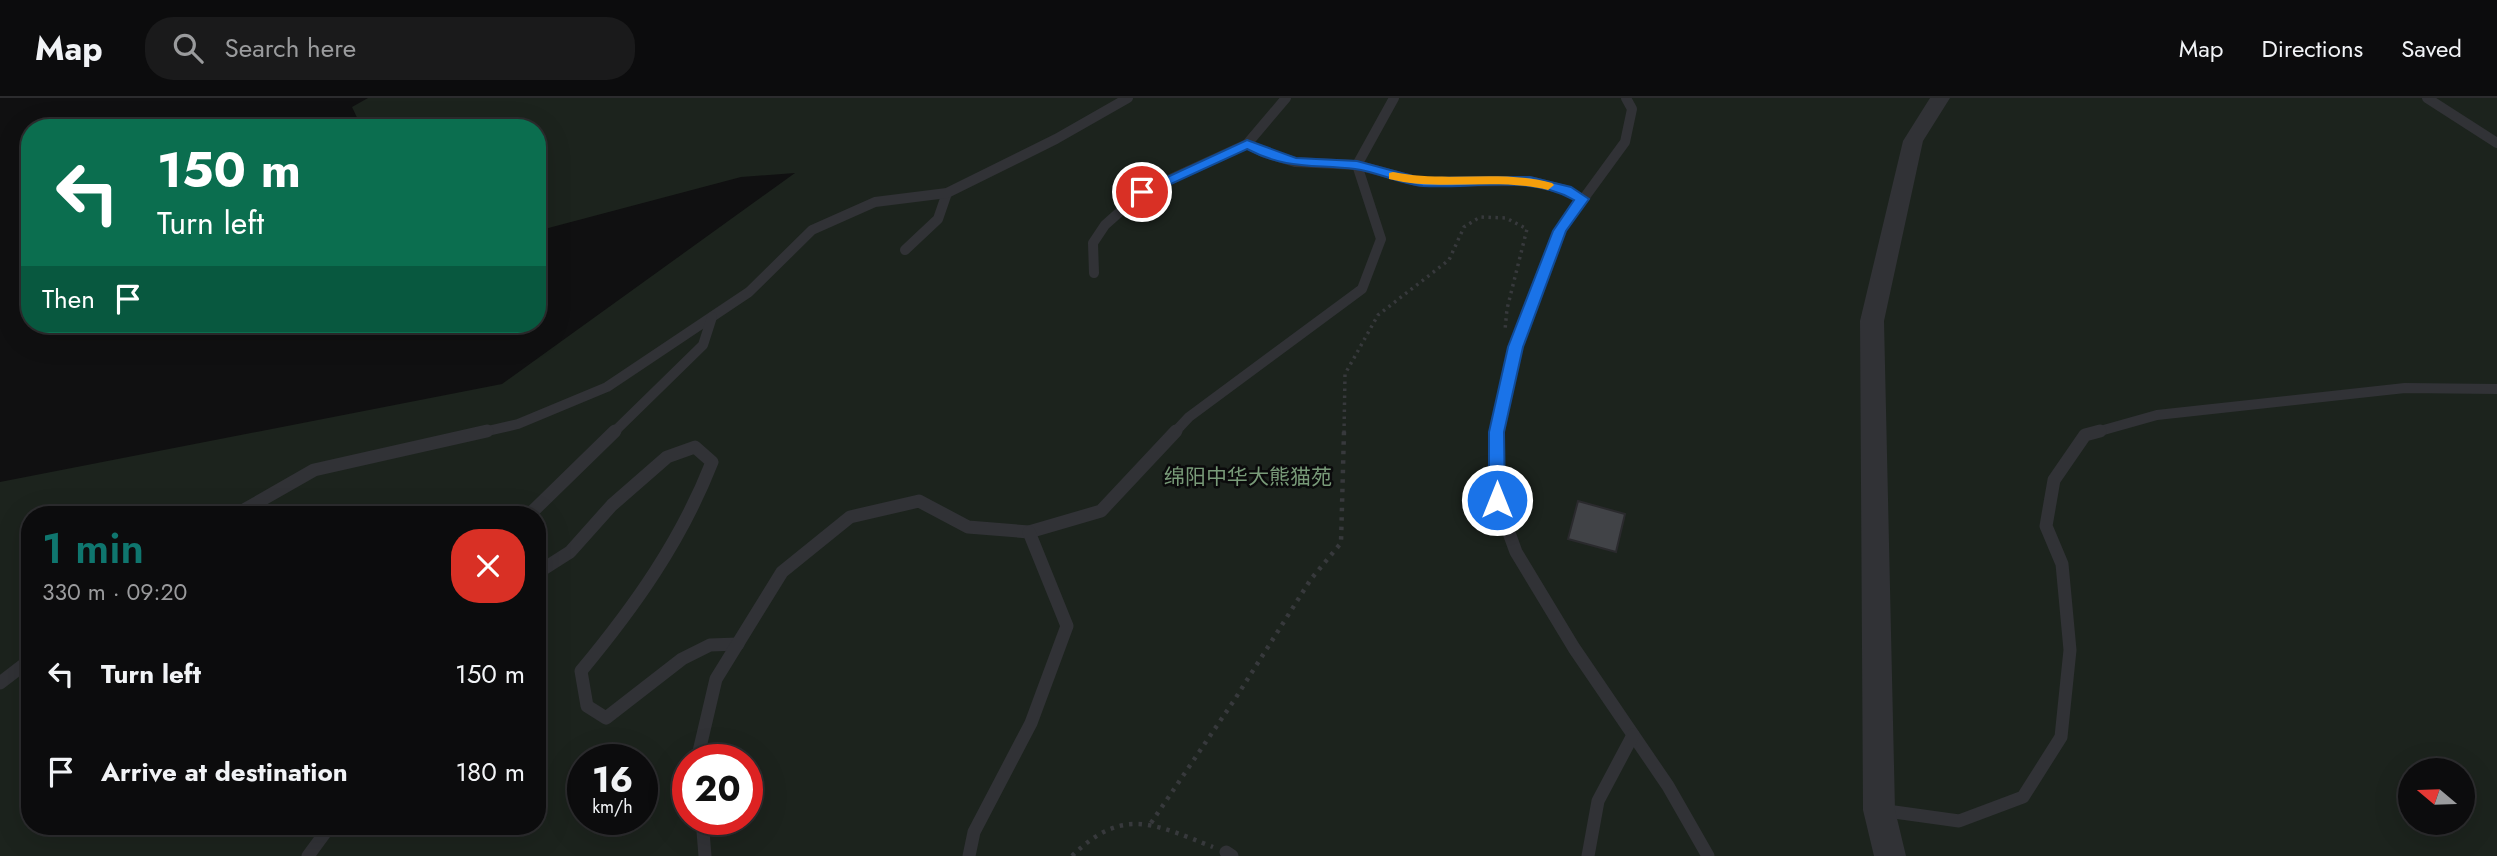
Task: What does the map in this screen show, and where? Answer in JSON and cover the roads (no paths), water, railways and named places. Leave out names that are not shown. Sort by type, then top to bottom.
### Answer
[{"type":"street","points":[[1890,856],[1879,810],[1872,321],[1913,141],[1940,98]]},
{"type":"lane","points":[[251,506],[314,470],[518,424],[607,387],[749,292],[813,230],[875,202],[947,193],[1056,139],[1128,98]]},
{"type":"lane","points":[[1094,273],[1093,243],[1105,225],[1142,192],[1247,144],[1286,98]]},
{"type":"lane","points":[[701,744],[716,679],[782,572],[850,517],[919,501],[968,527],[1029,532],[1101,511],[1189,417],[1362,289],[1381,239],[1357,165],[1394,98]]},
{"type":"lane","points":[[1626,98],[1632,109],[1625,142],[1560,231],[1516,347],[1497,432],[1497,500],[1516,552],[1574,648],[1668,786],[1709,856]]},
{"type":"lane","points":[[2427,98],[2497,143]]},
{"type":"lane","points":[[1247,144],[1265,153],[1296,162],[1357,165],[1420,182],[1530,181],[1566,190],[1582,199]]},
{"type":"lane","points":[[905,250],[935,225],[947,205],[947,193]]},
{"type":"lane","points":[[538,506],[703,345],[712,317]]},
{"type":"lane","points":[[1879,810],[1959,821],[2023,797],[2061,737],[2070,650],[2062,564],[2046,526],[2054,480],[2085,435],[2171,413],[2405,388],[2497,389]]},
{"type":"lane","points":[[546,567],[570,552],[612,505],[667,457],[695,447],[712,463],[698,501],[654,581],[581,671],[587,706],[606,718],[638,695],[671,664],[712,644],[738,644]]},
{"type":"lane","points":[[969,856],[974,832],[1031,723],[1067,626],[1029,532]]},
{"type":"lane","points":[[0,683],[21,667]]},
{"type":"lane","points":[[1588,856],[1598,801],[1633,735]]},
{"type":"lane","points":[[308,856],[323,835]]},
{"type":"lane","points":[[703,835],[705,856]]},
{"type":"park label","name":"绵阳中华大熊猫苑","points":[[1248,477]]}]
